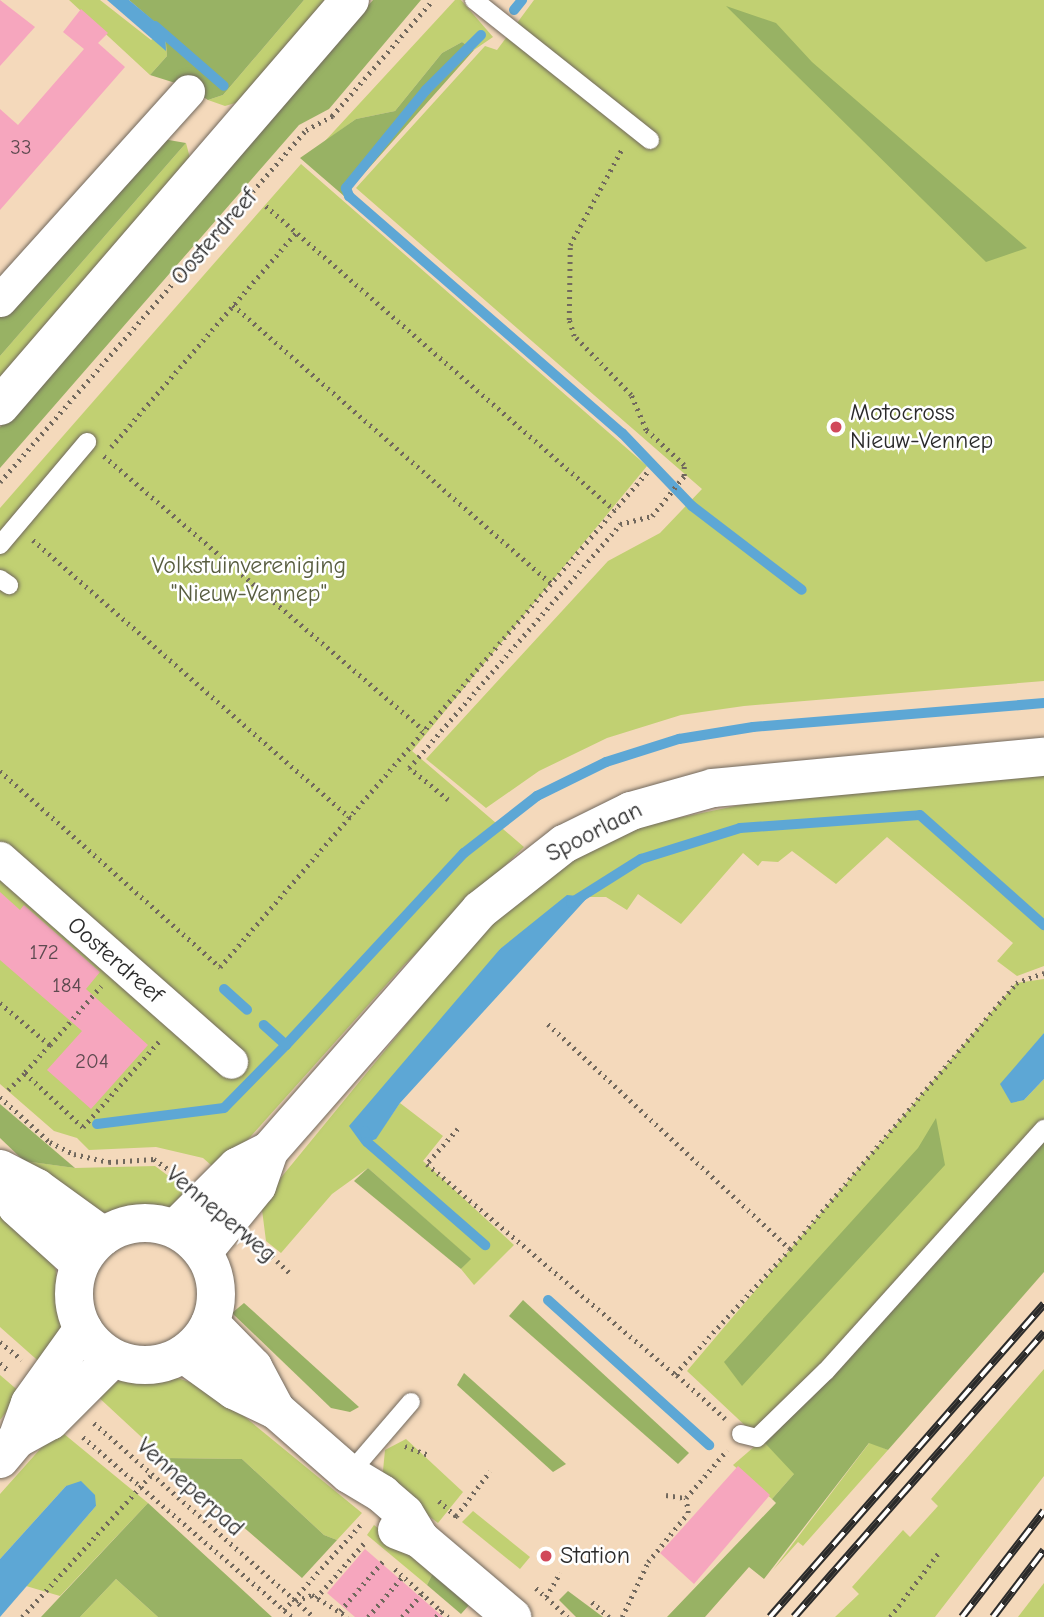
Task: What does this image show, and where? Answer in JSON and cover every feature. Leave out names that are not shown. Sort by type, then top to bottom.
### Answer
[{"type":"main road","points":[[0,407],[350,0]]},
{"type":"main road","name":"Spoorlaan","points":[[189,1241],[219,1209],[237,1167],[269,1151],[480,910],[535,863],[598,825],[670,797],[740,784],[1044,757]]},
{"type":"main road","points":[[0,1169],[37,1188],[92,1250]]},
{"type":"main road","points":[[0,1177],[17,1207],[92,1250]]},
{"type":"main road","points":[[138,1223],[189,1241],[214,1275],[216,1299],[210,1323],[184,1354],[149,1364],[113,1358],[83,1329],[74,1297],[92,1250],[138,1223]]},
{"type":"main road","points":[[210,1323],[253,1367],[276,1410]]},
{"type":"main road","points":[[9,1449],[30,1403],[83,1329]]},
{"type":"main road","points":[[184,1354],[234,1390],[276,1410],[349,1474],[383,1494],[405,1514],[420,1539],[512,1617]]},
{"type":"main road","points":[[9,1449],[50,1421],[74,1416],[113,1358]]},
{"type":"main road","points":[[349,1474],[373,1512],[394,1529],[420,1539]]},
{"type":"street","points":[[0,300],[187,91]]},
{"type":"street","name":"Oosterdreef","points":[[0,858],[231,1062]]},
{"type":"lane","points":[[474,0],[650,140]]},
{"type":"lane","points":[[0,545],[14,524],[88,442]]},
{"type":"lane","points":[[741,1434],[757,1438],[826,1371],[1044,1129]]},
{"type":"lane","points":[[349,1474],[411,1402]]},
{"type":"path","name":"Oosterdreef","points":[[0,482],[306,130],[332,116],[433,0]]},
{"type":"path","points":[[448,800],[409,768],[620,524],[652,516],[684,476],[684,465],[646,430],[631,395],[574,336],[569,320],[570,244],[634,126]]},
{"type":"path","points":[[266,206],[615,510]]},
{"type":"path","points":[[104,456],[296,233]]},
{"type":"path","points":[[233,305],[551,584]]},
{"type":"path","points":[[88,442],[424,730]]},
{"type":"path","points":[[0,771],[220,967],[649,470]]},
{"type":"path","points":[[14,524],[350,818]]},
{"type":"path","points":[[8,1090],[119,964]]},
{"type":"path","points":[[675,1374],[790,1249],[1016,983],[1044,973]]},
{"type":"path","points":[[0,1003],[50,1045]]},
{"type":"path","points":[[25,1073],[83,1127],[181,1017]]},
{"type":"path","points":[[548,1024],[790,1249]]},
{"type":"path","name":"Venneperweg","points":[[0,1097],[50,1142],[74,1154],[109,1162],[154,1159],[219,1209],[292,1275]]},
{"type":"path","points":[[458,1129],[427,1164],[675,1374],[741,1434],[686,1498],[688,1513],[648,1562],[622,1617]]},
{"type":"path","points":[[74,1416],[141,1487],[292,1617]]},
{"type":"path","name":"Venneperpad","points":[[74,1416],[151,1475],[314,1617]]},
{"type":"path","points":[[396,1443],[428,1455]]},
{"type":"path","points":[[462,1529],[452,1520],[490,1471]]},
{"type":"path","points":[[22,1617],[151,1475]]},
{"type":"path","points":[[666,1495],[686,1498]]},
{"type":"path","points":[[436,1498],[456,1516]]},
{"type":"path","points":[[284,1610],[373,1512]]},
{"type":"path","points":[[316,1598],[364,1541],[448,1617]]},
{"type":"path","points":[[890,1617],[940,1551]]},
{"type":"path","points":[[340,1611],[385,1559]]},
{"type":"path","points":[[546,1597],[560,1573]]},
{"type":"path","points":[[369,1617],[403,1576]]},
{"type":"path","points":[[525,1580],[568,1617]]},
{"type":"path","points":[[402,1617],[422,1593]]},
{"type":"path","points":[[295,1600],[312,1595],[348,1617]]},
{"type":"path","points":[[592,1602],[609,1617]]},
{"type":"path","points":[[436,1617],[441,1610]]},
{"type":"green space","points":[[69,0],[100,0],[151,40],[165,30],[167,56],[150,75]]},
{"type":"green space","points":[[129,0],[304,0],[223,95],[208,100],[188,87],[150,75],[167,56],[165,31]]},
{"type":"green space","points":[[304,0],[331,0],[242,101],[225,106],[208,100],[223,95]]},
{"type":"green space","points":[[373,0],[421,0],[329,109],[299,125],[0,468],[0,427]]},
{"type":"green space","points":[[455,0],[461,0],[493,37],[474,50],[462,42],[442,53],[395,111],[356,119],[324,142]]},
{"type":"green space","name":"Motocross Nieuw-Vennep","points":[[534,0],[1044,0],[1044,681],[744,706],[681,715],[607,738],[539,771],[486,808],[426,759],[608,561],[660,533],[702,489],[356,188],[485,46],[497,50]]},
{"type":"green space","points":[[726,6],[776,23],[812,62],[1027,248],[986,262]]},
{"type":"green space","points":[[462,42],[474,50],[344,196],[300,158],[356,119],[395,111],[442,53]]},
{"type":"green space","points":[[157,138],[186,143],[0,356],[0,315]]},
{"type":"green space","points":[[186,143],[190,158],[0,379],[0,356]]},
{"type":"green space","name":"Volkstuinvereniging \"Nieuw-Vennep\"","points":[[301,164],[647,466],[412,751],[524,847],[404,965],[219,1172],[203,1158],[156,1147],[89,1150],[77,1138],[54,1131],[0,1084],[0,508]]},
{"type":"green space","points":[[1044,770],[1044,966],[1017,976],[997,961],[1013,943],[887,837],[836,884],[792,851],[778,862],[762,861],[758,866],[743,853],[681,924],[638,894],[627,910],[606,897],[588,897],[500,949],[375,1139],[400,1103],[443,1136],[423,1161],[514,1245],[474,1285],[461,1269],[470,1259],[368,1168],[332,1194],[281,1253],[266,1241],[261,1202],[482,932],[557,870],[630,828],[779,797]]},
{"type":"green space","points":[[1044,979],[1044,1033],[1024,1100],[1044,1079],[1044,1119],[875,1313],[752,1432],[687,1371],[1016,983]]},
{"type":"green space","points":[[0,1104],[75,1168],[24,1161],[0,1138]]},
{"type":"green space","points":[[936,1118],[945,1165],[742,1386],[724,1362],[918,1148]]},
{"type":"green space","points":[[1044,1136],[1044,1272],[888,1450],[869,1443],[764,1579],[749,1567],[705,1617],[667,1617],[776,1503],[772,1499],[794,1474],[762,1440]]},
{"type":"green space","points":[[25,1161],[75,1168],[155,1166],[197,1197],[162,1214],[94,1212]]},
{"type":"green space","points":[[368,1168],[471,1259],[461,1269],[354,1181]]},
{"type":"green space","points":[[0,1206],[45,1249],[56,1270],[63,1332],[44,1366],[0,1327]]},
{"type":"green space","points":[[523,1300],[689,1453],[678,1464],[509,1316]]},
{"type":"green space","points":[[244,1303],[359,1407],[350,1412],[331,1408],[232,1313]]},
{"type":"green space","points":[[1044,1369],[1044,1476],[935,1617],[835,1617],[859,1594],[852,1587],[903,1530],[910,1537],[938,1506],[931,1499]]},
{"type":"green space","points":[[464,1373],[566,1464],[553,1472],[457,1385]]},
{"type":"green space","points":[[0,1375],[21,1393],[0,1420]]},
{"type":"green space","points":[[172,1376],[212,1390],[362,1513],[337,1540],[324,1535],[242,1459],[164,1458],[95,1394],[119,1381]]},
{"type":"green space","points":[[58,1429],[148,1503],[60,1596],[26,1586],[96,1506],[66,1486],[0,1559],[0,1494]]},
{"type":"green space","points":[[406,1439],[463,1492],[438,1523],[382,1481],[385,1450]]},
{"type":"green space","points":[[762,1440],[795,1473],[772,1499],[733,1465]]},
{"type":"green space","points":[[870,1442],[888,1450],[803,1546],[798,1542],[773,1570]]},
{"type":"green space","points":[[164,1458],[242,1459],[324,1535],[337,1540],[302,1578]]},
{"type":"green space","points":[[148,1503],[272,1617],[158,1617],[116,1579],[80,1617],[41,1617]]},
{"type":"green space","points":[[473,1511],[530,1557],[520,1569],[462,1522]]},
{"type":"green space","points":[[374,1525],[433,1573],[427,1585],[367,1535]]},
{"type":"green space","points":[[433,1573],[470,1604],[461,1614],[427,1585]]},
{"type":"green space","points":[[116,1579],[158,1617],[80,1617]]},
{"type":"green space","points":[[1044,1583],[1044,1617],[1018,1617]]},
{"type":"green space","points":[[568,1591],[603,1617],[576,1617],[559,1600]]},
{"type":"water","points":[[107,0],[129,0],[165,30],[166,51]]},
{"type":"water","points":[[567,895],[588,897],[400,1103],[376,1139],[362,1144],[349,1126],[500,949]]},
{"type":"water","points":[[1044,1033],[1044,1079],[1024,1100],[1011,1103],[1000,1084]]},
{"type":"water","points":[[81,1481],[95,1495],[96,1506],[0,1617],[0,1559],[66,1486]]},
{"type":"building","points":[[0,0],[35,27],[0,66]]},
{"type":"building","points":[[81,9],[108,33],[98,43],[125,67],[0,210],[0,109],[18,125],[84,49],[63,32]]},
{"type":"building","points":[[0,892],[20,910],[24,905],[100,972],[86,989],[148,1045],[91,1109],[47,1070],[82,1031],[0,960]]},
{"type":"building","points":[[738,1466],[770,1495],[694,1584],[660,1553]]},
{"type":"building","points":[[365,1549],[443,1617],[355,1617],[327,1593]]},
{"type":"waterway","points":[[514,10],[522,0]]},
{"type":"waterway","points":[[155,26],[224,86]]},
{"type":"waterway","points":[[481,35],[426,90],[346,188],[349,196],[622,433],[692,506],[802,590]]},
{"type":"waterway","points":[[286,1045],[464,853],[537,796],[606,762],[679,739],[753,727],[1044,703]]},
{"type":"waterway","points":[[571,903],[641,859],[740,828],[920,815],[1044,925]]},
{"type":"waterway","points":[[224,989],[247,1010]]},
{"type":"waterway","points":[[97,1124],[224,1108],[286,1045],[264,1025]]},
{"type":"waterway","points":[[365,1131],[367,1142],[485,1245]]},
{"type":"waterway","points":[[548,1300],[709,1445]]},
{"type":"railway","points":[[770,1617],[1044,1304]]},
{"type":"railway","points":[[794,1617],[1044,1332]]},
{"type":"railway","points":[[962,1617],[1044,1511]]},
{"type":"railway","points":[[993,1617],[1044,1550]]},
{"type":"place","name":"Motocross Nieuw-Vennep","points":[[836,427]]},
{"type":"place","name":"Station","points":[[546,1556]]}]
